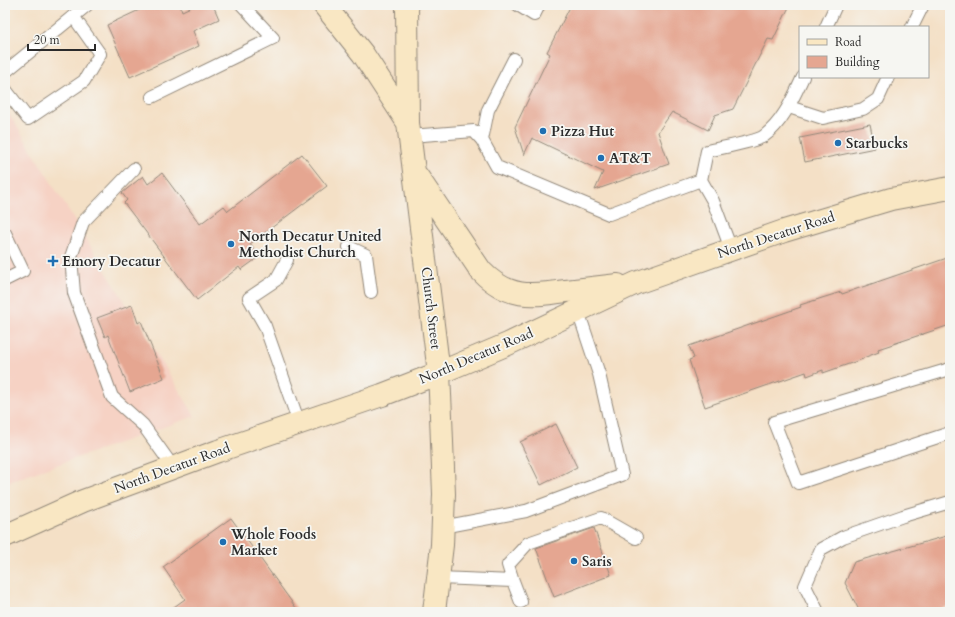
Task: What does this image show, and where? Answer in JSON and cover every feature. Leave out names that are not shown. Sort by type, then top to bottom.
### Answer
[{"type":"main road","points":[[324,5],[363,54],[409,130]]},
{"type":"main road","name":"Church Street","points":[[407,5],[409,130],[439,373],[444,494],[439,578],[434,612]]},
{"type":"main road","points":[[415,171],[481,271],[491,281],[506,289],[532,295],[636,283]]},
{"type":"main road","name":"North Decatur Road","points":[[5,536],[83,501],[173,467],[439,373],[503,346],[636,283],[784,231],[891,199],[950,188]]},
{"type":"lane","points":[[5,72],[87,5]]},
{"type":"lane","points":[[152,97],[273,38],[242,5]]},
{"type":"lane","points":[[518,5],[534,15],[539,5]]},
{"type":"lane","points":[[826,26],[836,5]]},
{"type":"lane","points":[[912,26],[923,5]]},
{"type":"lane","points":[[5,89],[28,119],[84,81],[100,54],[73,16]]},
{"type":"lane","points":[[482,140],[488,110],[514,59]]},
{"type":"lane","points":[[730,249],[713,201],[701,180],[707,151],[763,137],[779,121],[789,107],[803,78]]},
{"type":"lane","points":[[789,107],[823,118],[863,109],[878,99],[888,78]]},
{"type":"lane","points":[[409,130],[474,131],[482,140],[497,166],[609,214],[701,180]]},
{"type":"lane","points":[[134,169],[83,222],[70,257],[74,293],[112,397],[143,424],[173,467]]},
{"type":"lane","points":[[5,233],[23,271],[5,280]]},
{"type":"lane","points":[[349,248],[366,255],[371,292]]},
{"type":"lane","points":[[287,260],[276,280],[249,298],[264,326],[298,423]]},
{"type":"lane","points":[[442,528],[526,511],[622,475],[599,374],[578,311]]},
{"type":"lane","points":[[950,369],[774,422],[798,483],[950,433]]},
{"type":"lane","points":[[818,612],[805,586],[821,550],[843,537],[903,516],[950,502]]},
{"type":"lane","points":[[521,602],[508,565],[528,543],[600,518],[636,538]]},
{"type":"lane","points":[[439,578],[513,580]]},
{"type":"shaded area","name":"Emory Decatur","points":[[5,107],[195,416],[14,480],[5,485]]},
{"type":"building","points":[[150,5],[180,5],[182,11],[195,5],[213,5],[219,19],[193,31],[199,46],[130,77],[107,25]]},
{"type":"building","points":[[571,5],[790,5],[773,40],[768,39],[733,109],[715,115],[708,130],[672,112],[658,132],[669,164],[595,190],[603,172],[532,138],[524,155],[515,127],[550,54],[547,52]]},
{"type":"building","name":"Starbucks","points":[[870,124],[875,148],[805,162],[800,138]]},
{"type":"building","points":[[302,154],[327,186],[250,244],[259,257],[241,270],[239,267],[197,300],[124,203],[127,200],[122,193],[143,176],[148,184],[162,173],[200,224],[224,206],[228,211]]},
{"type":"building","points":[[950,257],[950,325],[878,349],[879,352],[863,359],[823,373],[823,370],[807,376],[806,372],[705,407],[689,360],[694,358],[689,346],[801,307],[800,305],[841,292],[842,294]]},
{"type":"building","points":[[132,305],[138,323],[141,321],[164,378],[130,392],[108,335],[105,337],[97,318]]},
{"type":"building","points":[[556,424],[577,467],[541,485],[520,442]]},
{"type":"building","name":"Whole Foods Market","points":[[231,518],[299,612],[167,612],[185,599],[163,567]]},
{"type":"building","name":"Saris","points":[[594,528],[611,575],[554,597],[536,548]]},
{"type":"building","points":[[950,535],[950,606],[930,612],[860,612],[845,583],[854,562]]},
{"type":"place","name":"Pizza Hut","points":[[543,131]]},
{"type":"place","name":"Starbucks","points":[[838,143]]},
{"type":"place","name":"AT&T","points":[[601,158]]},
{"type":"place","name":"North Decatur United Methodist Church","points":[[231,244]]},
{"type":"place","name":"Emory Decatur","points":[[53,261]]},
{"type":"place","name":"Whole Foods Market","points":[[223,542]]},
{"type":"place","name":"Saris","points":[[574,561]]}]
